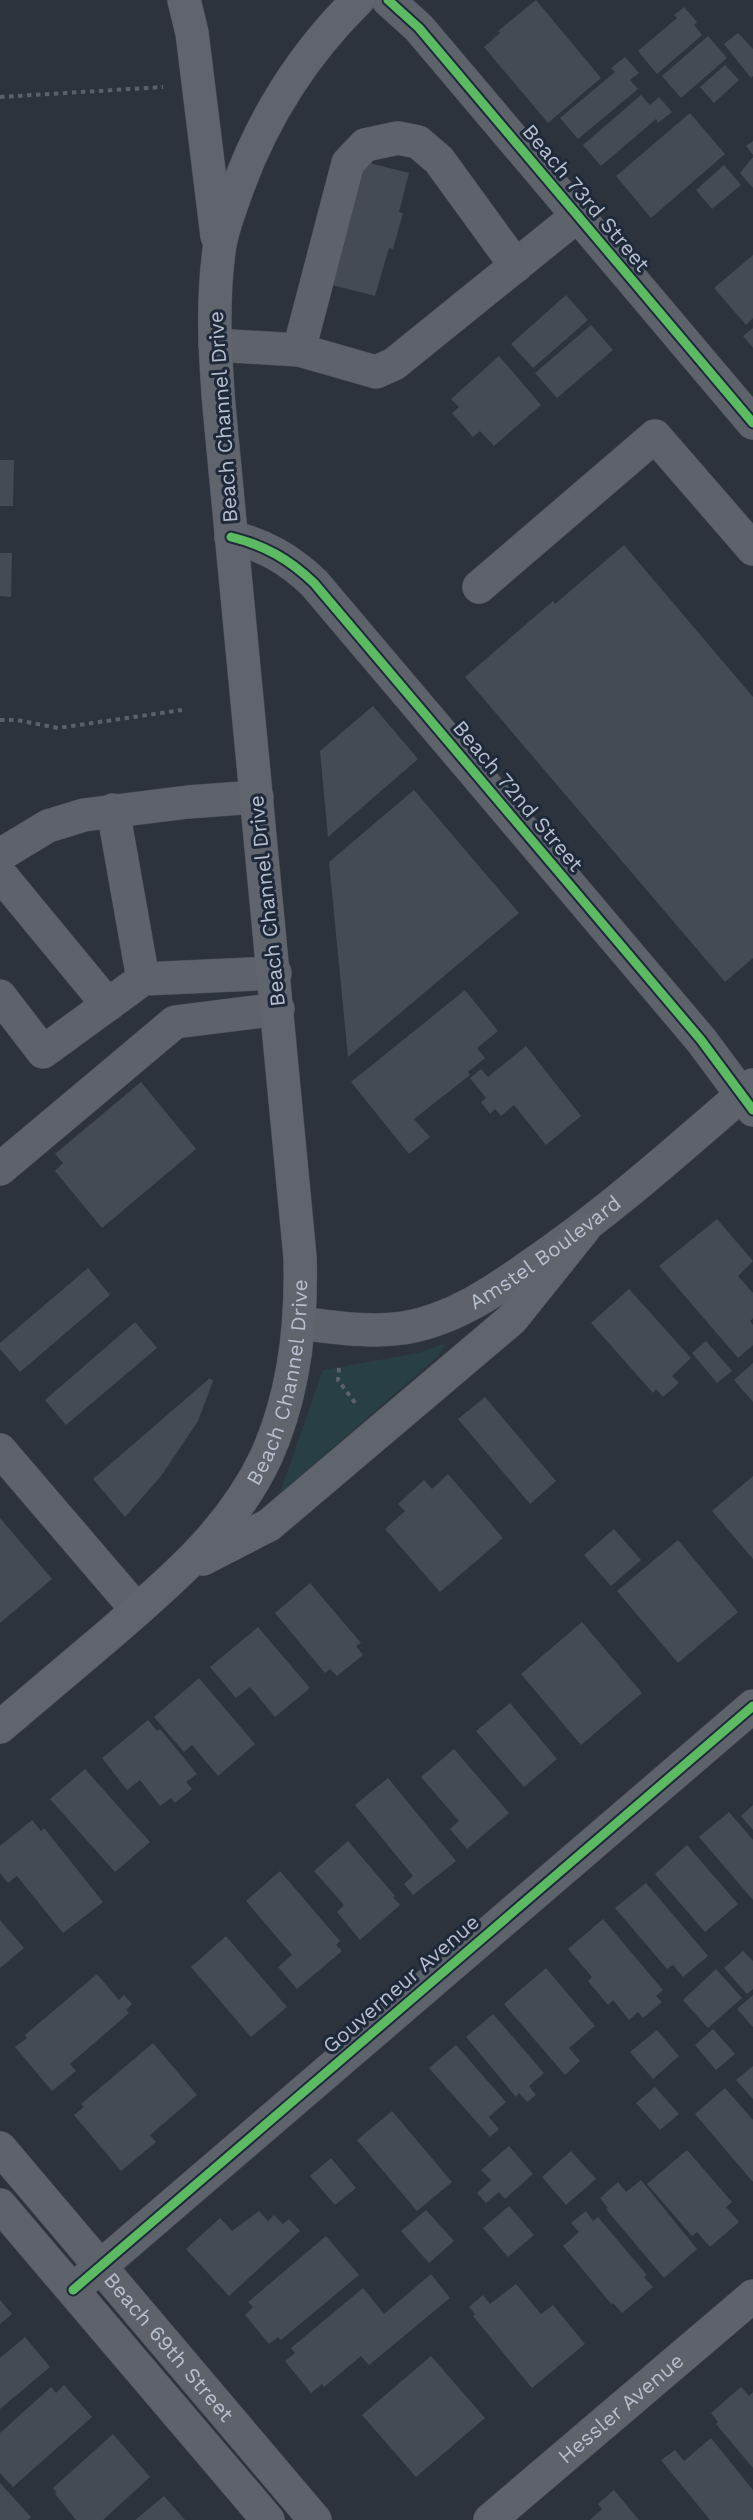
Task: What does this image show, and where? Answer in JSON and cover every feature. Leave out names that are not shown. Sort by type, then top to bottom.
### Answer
[{"type":"main road","points":[[184,0],[192,33],[219,249]]},
{"type":"main road","name":"Beach Channel Drive","points":[[0,1727],[137,1610],[182,1569],[223,1526],[246,1493],[266,1457],[288,1390],[299,1323],[300,1257],[275,973],[231,537],[215,345],[219,249],[240,182],[267,120],[346,2]]},
{"type":"main road","points":[[182,1569],[269,1525],[512,1319],[584,1229]]},
{"type":"street","name":"Beach 73rd Street","points":[[388,0],[419,28],[753,423]]},
{"type":"street","points":[[346,2],[419,28]]},
{"type":"street","points":[[299,350],[348,162],[365,145],[398,138],[418,142],[439,160],[516,266]]},
{"type":"street","points":[[215,345],[299,350],[376,372],[394,364],[577,216]]},
{"type":"street","points":[[479,587],[655,436],[753,549]]},
{"type":"street","name":"Beach 72nd Street","points":[[231,537],[256,543],[276,552],[314,583],[749,1097]]},
{"type":"street","points":[[0,855],[48,826],[84,815],[113,810],[257,797]]},
{"type":"street","points":[[113,810],[143,979]]},
{"type":"street","points":[[0,874],[108,1005]]},
{"type":"street","points":[[0,996],[43,1052],[143,979],[275,973]]},
{"type":"street","points":[[0,1169],[175,1022],[278,1009]]},
{"type":"street","name":"Amstel Boulevard","points":[[299,1323],[384,1329],[405,1328],[451,1313],[495,1290],[584,1229],[749,1097]]},
{"type":"street","points":[[0,1450],[137,1610]]},
{"type":"street","name":"Gouverneur Avenue","points":[[73,2290],[753,1706]]},
{"type":"street","name":"Beach 69th Street","points":[[0,2148],[315,2520]]},
{"type":"street","name":"Beach 69th Street","points":[[0,2205],[268,2520]]},
{"type":"street","name":"Hessler Avenue","points":[[490,2520],[753,2296]]},
{"type":"path","points":[[0,97],[168,87]]},
{"type":"path","points":[[0,720],[17,720],[58,728],[182,710]]},
{"type":"path","points":[[339,1368],[338,1380],[362,1411]]},
{"type":"green space","points":[[447,1343],[437,1357],[280,1493],[323,1370],[418,1353]]},
{"type":"building","points":[[536,0],[601,78],[548,123],[484,47],[500,33],[498,31]]},
{"type":"building","points":[[684,7],[697,22],[694,25],[702,35],[657,74],[638,51],[677,18],[674,15]]},
{"type":"building","points":[[738,33],[753,49],[753,76],[751,78],[724,44]]},
{"type":"building","points":[[708,36],[727,58],[681,98],[662,76]]},
{"type":"building","points":[[625,57],[639,73],[630,80],[638,89],[578,139],[560,118],[615,72],[611,68]]},
{"type":"building","points":[[725,65],[739,80],[714,103],[700,87]]},
{"type":"building","points":[[641,95],[650,105],[659,97],[672,112],[658,123],[656,119],[601,166],[583,145]]},
{"type":"building","points":[[690,113],[725,154],[651,218],[616,176]]},
{"type":"building","points":[[753,141],[753,155],[746,146]]},
{"type":"building","points":[[753,157],[753,188],[740,173]]},
{"type":"building","points":[[366,162],[409,173],[399,212],[403,213],[393,249],[389,248],[375,296],[332,285]]},
{"type":"building","points":[[724,165],[741,185],[712,209],[696,190]]},
{"type":"building","points":[[753,255],[753,318],[746,325],[714,288]]},
{"type":"building","points":[[566,295],[588,320],[533,368],[511,344]]},
{"type":"building","points":[[591,325],[613,350],[557,398],[535,373]]},
{"type":"building","points":[[753,328],[753,348],[743,336]]},
{"type":"building","points":[[499,356],[541,405],[494,446],[480,431],[473,437],[452,413],[459,407],[451,399]]},
{"type":"building","points":[[0,460],[14,460],[13,506],[0,506]]},
{"type":"building","points":[[624,545],[753,697],[753,958],[725,982],[465,677],[553,601],[555,604]]},
{"type":"building","points":[[0,553],[12,553],[11,597],[0,596]]},
{"type":"building","points":[[373,706],[418,759],[328,837],[320,751]]},
{"type":"building","points":[[414,790],[519,913],[348,1057],[329,862]]},
{"type":"building","points":[[465,990],[498,1031],[477,1048],[485,1058],[468,1072],[470,1075],[414,1119],[430,1137],[409,1154],[351,1082]]},
{"type":"building","points":[[526,1046],[581,1116],[546,1145],[514,1105],[501,1116],[495,1109],[490,1114],[481,1102],[486,1098],[470,1078],[481,1069],[488,1077]]},
{"type":"building","points":[[141,1082],[196,1149],[102,1228],[55,1171],[63,1163],[55,1154]]},
{"type":"building","points":[[717,1219],[753,1261],[738,1276],[753,1293],[753,1318],[750,1321],[753,1325],[753,1345],[738,1358],[659,1266]]},
{"type":"building","points":[[88,1268],[110,1295],[20,1372],[0,1349],[0,1343]]},
{"type":"building","points":[[629,1289],[691,1358],[672,1376],[679,1383],[663,1397],[656,1389],[653,1393],[591,1323]]},
{"type":"building","points":[[135,1322],[157,1348],[66,1425],[45,1400]]},
{"type":"building","points":[[706,1341],[732,1371],[717,1383],[692,1353]]},
{"type":"building","points":[[753,1363],[753,1402],[734,1380]]},
{"type":"building","points":[[210,1378],[213,1381],[198,1421],[161,1476],[125,1517],[93,1479]]},
{"type":"building","points":[[485,1397],[556,1481],[530,1504],[458,1419]]},
{"type":"building","points":[[448,1474],[503,1538],[440,1592],[385,1529],[405,1511],[398,1504],[424,1480],[432,1489]]},
{"type":"building","points":[[753,1476],[753,1559],[712,1511]]},
{"type":"building","points":[[0,1518],[52,1579],[0,1623]]},
{"type":"building","points":[[614,1529],[641,1560],[611,1586],[584,1555]]},
{"type":"building","points":[[678,1540],[738,1612],[678,1663],[617,1591]]},
{"type":"building","points":[[310,1583],[361,1643],[356,1646],[363,1655],[337,1676],[330,1669],[325,1673],[275,1613]]},
{"type":"building","points":[[582,1622],[642,1693],[581,1745],[521,1674]]},
{"type":"building","points":[[258,1627],[310,1688],[275,1717],[250,1687],[236,1698],[210,1667]]},
{"type":"building","points":[[199,1678],[255,1744],[218,1776],[192,1745],[184,1752],[154,1717]]},
{"type":"building","points":[[510,1703],[557,1759],[524,1787],[476,1731]]},
{"type":"building","points":[[148,1720],[157,1731],[160,1729],[197,1774],[186,1782],[192,1789],[175,1803],[171,1798],[160,1806],[140,1780],[127,1790],[102,1758]]},
{"type":"building","points":[[454,1749],[509,1813],[467,1849],[450,1829],[459,1821],[421,1777]]},
{"type":"building","points":[[85,1769],[150,1842],[115,1872],[50,1799]]},
{"type":"building","points":[[388,1778],[456,1861],[413,1895],[404,1884],[413,1876],[355,1805]]},
{"type":"building","points":[[753,1805],[753,1830],[741,1816]]},
{"type":"building","points":[[729,1812],[753,1840],[753,1900],[699,1837]]},
{"type":"building","points":[[32,1820],[41,1831],[44,1828],[103,1902],[63,1933],[17,1876],[8,1883],[0,1873],[0,1846]]},
{"type":"building","points":[[348,1841],[400,1905],[360,1940],[337,1912],[344,1905],[314,1871]]},
{"type":"building","points":[[687,1845],[738,1904],[705,1932],[655,1874]]},
{"type":"building","points":[[280,1871],[340,1941],[336,1945],[342,1951],[297,1989],[278,1967],[292,1955],[246,1901]]},
{"type":"building","points":[[646,1883],[708,1956],[683,1977],[673,1965],[667,1969],[615,1908]]},
{"type":"building","points":[[603,1919],[663,1990],[656,1996],[662,2002],[643,2018],[638,2012],[629,2020],[613,2000],[608,2005],[588,1981],[592,1977],[568,1949]]},
{"type":"building","points":[[0,1920],[24,1948],[0,1968]]},
{"type":"building","points":[[226,1936],[287,2007],[251,2037],[191,1967]]},
{"type":"building","points":[[743,1951],[753,1961],[753,1989],[747,1994],[724,1968]]},
{"type":"building","points":[[546,1968],[595,2026],[569,2048],[580,2061],[565,2075],[504,2004]]},
{"type":"building","points":[[716,1969],[742,1998],[708,2028],[683,2000]]},
{"type":"building","points":[[97,1974],[119,2000],[124,1995],[132,2004],[126,2010],[129,2013],[70,2064],[76,2071],[52,2091],[15,2047],[27,2038],[25,2035]]},
{"type":"building","points":[[753,1995],[753,2027],[737,2009]]},
{"type":"building","points":[[493,2014],[544,2073],[529,2086],[536,2095],[527,2102],[519,2093],[516,2097],[466,2037]]},
{"type":"building","points":[[713,2029],[735,2054],[716,2070],[695,2045]]},
{"type":"building","points":[[657,2030],[679,2056],[653,2079],[630,2052]]},
{"type":"building","points":[[153,2043],[197,2095],[150,2135],[156,2142],[121,2171],[74,2115],[84,2107],[81,2104]]},
{"type":"building","points":[[456,2045],[506,2102],[489,2117],[499,2129],[490,2137],[429,2068]]},
{"type":"building","points":[[753,2066],[753,2099],[736,2080]]},
{"type":"building","points":[[655,2087],[679,2114],[660,2130],[636,2103]]},
{"type":"building","points":[[725,2088],[753,2120],[753,2182],[695,2114]]},
{"type":"building","points":[[392,2111],[452,2182],[417,2211],[357,2140]]},
{"type":"building","points":[[509,2146],[533,2174],[505,2199],[499,2192],[486,2203],[477,2193],[491,2180],[481,2170]]},
{"type":"building","points":[[687,2150],[732,2202],[726,2207],[739,2222],[710,2247],[697,2232],[692,2236],[647,2184]]},
{"type":"building","points":[[571,2151],[596,2179],[566,2205],[542,2177]]},
{"type":"building","points":[[331,2158],[356,2188],[335,2205],[310,2176]]},
{"type":"building","points":[[641,2180],[697,2249],[664,2278],[606,2209],[608,2208],[600,2198],[618,2182],[626,2192]]},
{"type":"building","points":[[509,2206],[534,2235],[508,2257],[483,2228]]},
{"type":"building","points":[[426,2210],[454,2241],[429,2263],[401,2231]]},
{"type":"building","points":[[259,2211],[268,2221],[274,2215],[283,2224],[289,2219],[300,2231],[229,2296],[186,2249],[220,2218],[232,2231]]},
{"type":"building","points":[[586,2211],[593,2221],[598,2217],[647,2275],[644,2277],[653,2287],[622,2313],[613,2303],[612,2305],[563,2246],[579,2232],[571,2223]]},
{"type":"building","points":[[326,2236],[359,2275],[281,2340],[278,2337],[269,2344],[245,2315],[253,2307],[248,2302]]},
{"type":"building","points":[[431,2274],[450,2298],[369,2365],[361,2356],[324,2387],[322,2384],[311,2393],[285,2361],[295,2353],[291,2348],[363,2288],[384,2314]]},
{"type":"building","points":[[516,2284],[541,2314],[553,2305],[585,2344],[532,2388],[473,2316],[475,2314],[469,2307],[483,2295],[490,2304]]},
{"type":"building","points":[[0,2300],[12,2314],[0,2324]]},
{"type":"building","points":[[25,2337],[50,2367],[0,2409],[0,2358]]},
{"type":"building","points":[[431,2356],[485,2418],[416,2477],[362,2415]]},
{"type":"building","points":[[64,2385],[92,2417],[13,2487],[0,2473],[0,2433],[51,2387],[56,2393]]},
{"type":"building","points":[[741,2387],[749,2396],[753,2392],[753,2468],[716,2424],[718,2422],[711,2413]]},
{"type":"building","points":[[113,2434],[150,2477],[103,2520],[76,2520],[55,2494],[57,2493],[53,2488]]},
{"type":"building","points":[[711,2438],[753,2490],[753,2520],[710,2520],[661,2460],[675,2450],[684,2461]]},
{"type":"building","points":[[0,2483],[31,2517],[28,2520],[0,2520]]},
{"type":"building","points":[[614,2490],[639,2520],[590,2520],[602,2509],[598,2504]]},
{"type":"building","points":[[164,2496],[185,2520],[135,2520]]},
{"type":"cycle path","points":[[388,0],[419,28],[753,423]]},
{"type":"cycle path","points":[[231,537],[276,554],[314,583],[701,1040],[753,1110]]},
{"type":"cycle path","points":[[73,2290],[753,1706]]}]
